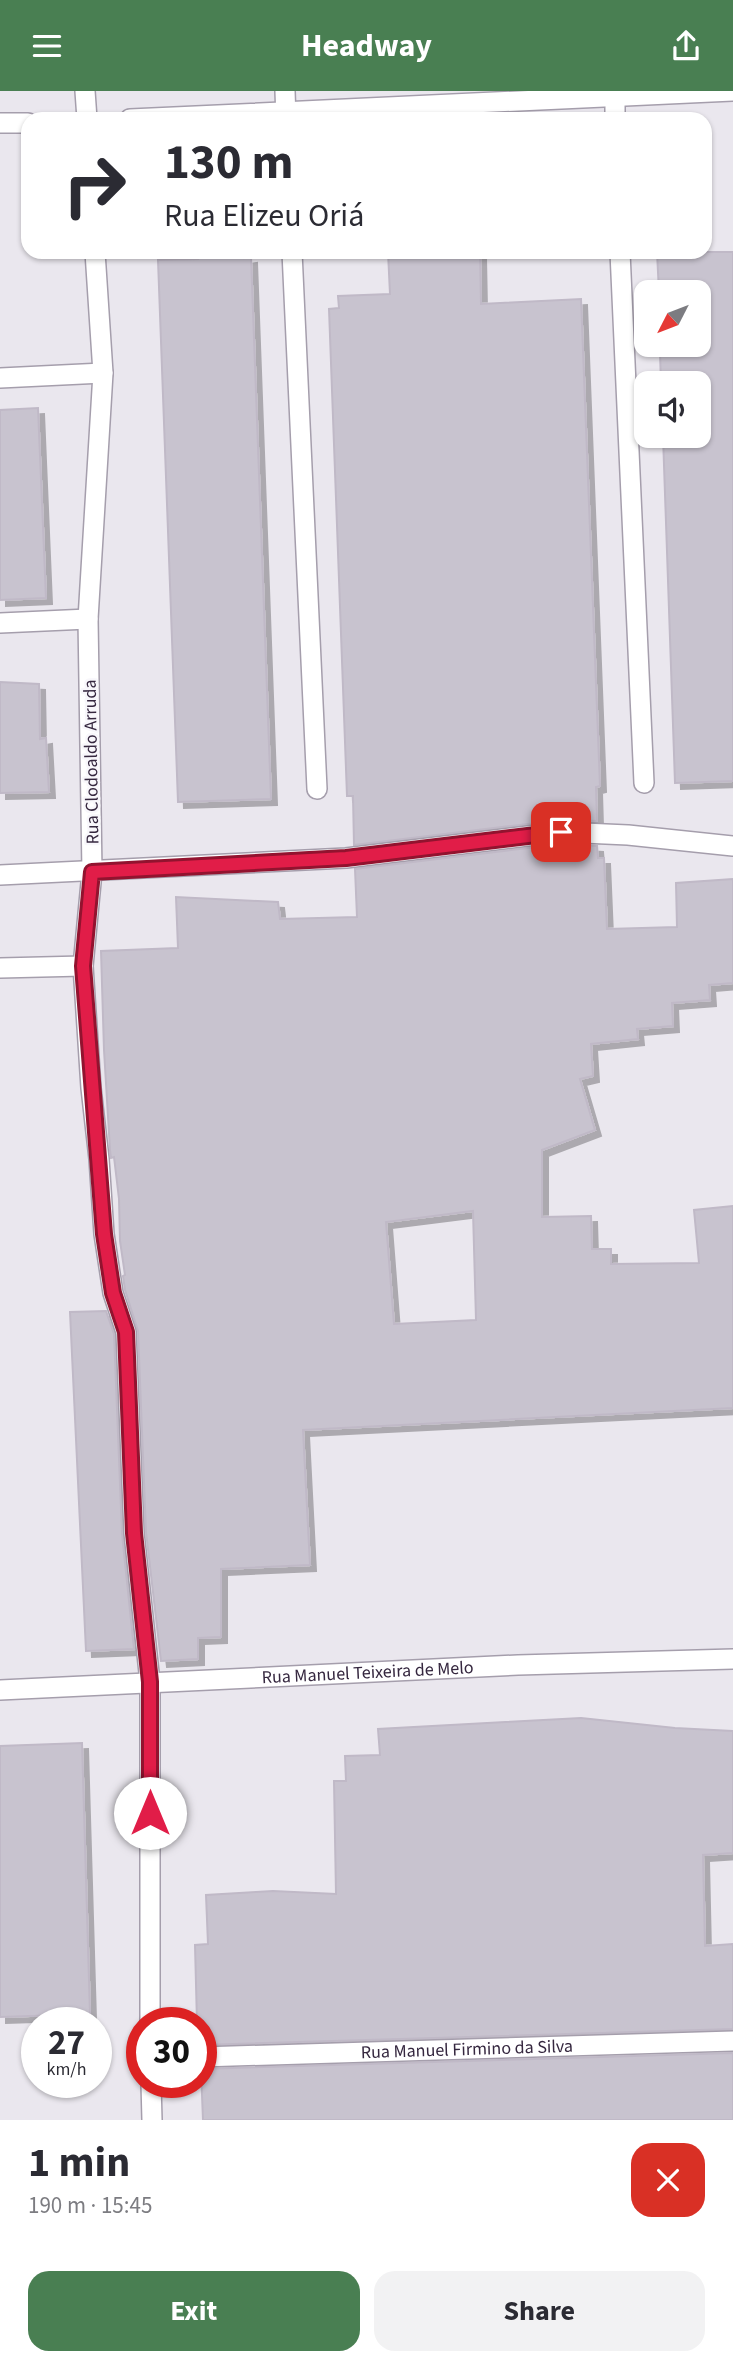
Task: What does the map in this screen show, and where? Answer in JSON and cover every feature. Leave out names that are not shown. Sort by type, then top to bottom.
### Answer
[{"type":"street","points":[[85,91],[86,112]]},
{"type":"street","points":[[285,91],[286,112]]},
{"type":"street","points":[[349,112],[615,95],[733,91]]},
{"type":"street","points":[[0,123],[21,123]]},
{"type":"street","name":"Rua Clodoaldo Arruda","points":[[95,259],[103,373],[88,619],[92,872],[83,966],[104,1234],[113,1293],[126,1332],[134,1533],[150,1682],[150,2007]]},
{"type":"street","points":[[292,259],[317,789]]},
{"type":"street","points":[[620,259],[644,783]]},
{"type":"street","points":[[0,378],[103,373]]},
{"type":"street","points":[[0,623],[88,619]]},
{"type":"street","points":[[0,875],[346,858],[561,832],[628,835],[733,846]]},
{"type":"street","points":[[0,968],[83,966]]},
{"type":"street","name":"Rua Manuel Teixeira de Melo","points":[[0,1690],[518,1665],[733,1659]]},
{"type":"street","name":"Rua Manuel Firmino da Silva","points":[[217,2057],[733,2041]]},
{"type":"street","points":[[151,2098],[152,2120]]},
{"type":"building","points":[[712,252],[733,252],[733,781],[675,783],[663,448],[711,448],[711,371],[661,371],[660,357],[711,357],[711,280],[658,280],[657,259],[712,259]]},
{"type":"building","points":[[251,259],[271,799],[178,802],[158,260]]},
{"type":"building","points":[[388,259],[480,259],[481,304],[581,299],[600,786],[596,787],[597,821],[560,820],[354,845],[353,796],[347,796],[329,309],[339,308],[338,296],[390,294]]},
{"type":"building","points":[[38,408],[46,598],[0,600],[0,410]]},
{"type":"building","points":[[0,682],[39,684],[40,739],[46,738],[49,792],[0,793]]},
{"type":"building","points":[[561,844],[597,846],[598,858],[604,858],[607,929],[677,927],[676,883],[733,879],[733,983],[709,985],[710,1000],[672,1003],[673,1026],[637,1029],[638,1039],[591,1044],[593,1076],[580,1079],[595,1130],[542,1150],[542,1217],[591,1216],[592,1249],[611,1249],[611,1264],[699,1263],[694,1210],[733,1206],[733,1408],[303,1430],[310,1565],[221,1569],[221,1637],[198,1638],[198,1659],[161,1661],[146,1532],[138,1331],[125,1290],[119,1199],[114,1157],[111,1158],[110,1150],[101,951],[178,948],[176,897],[278,902],[280,919],[357,917],[355,869]],"holes":[[[473,1211],[476,1320],[394,1324],[386,1222]]]},
{"type":"building","points":[[106,1311],[114,1334],[122,1534],[134,1649],[86,1651],[70,1312]]},
{"type":"building","points":[[581,1718],[733,1731],[733,1853],[703,1855],[705,1946],[733,1944],[733,2029],[217,2045],[217,2007],[197,2007],[195,1945],[208,1944],[206,1895],[273,1891],[336,1894],[334,1781],[346,1781],[345,1756],[380,1755],[378,1729]]},
{"type":"building","points":[[82,1743],[90,2007],[21,2007],[21,2016],[0,2017],[0,1746]]},
{"type":"building","points":[[733,2053],[733,2120],[203,2120],[202,2098],[217,2098],[217,2069]]},
{"type":"route","points":[[150,1813],[150,1682],[134,1533],[126,1332],[113,1293],[104,1234],[83,966],[92,872],[346,858],[561,832]]}]
